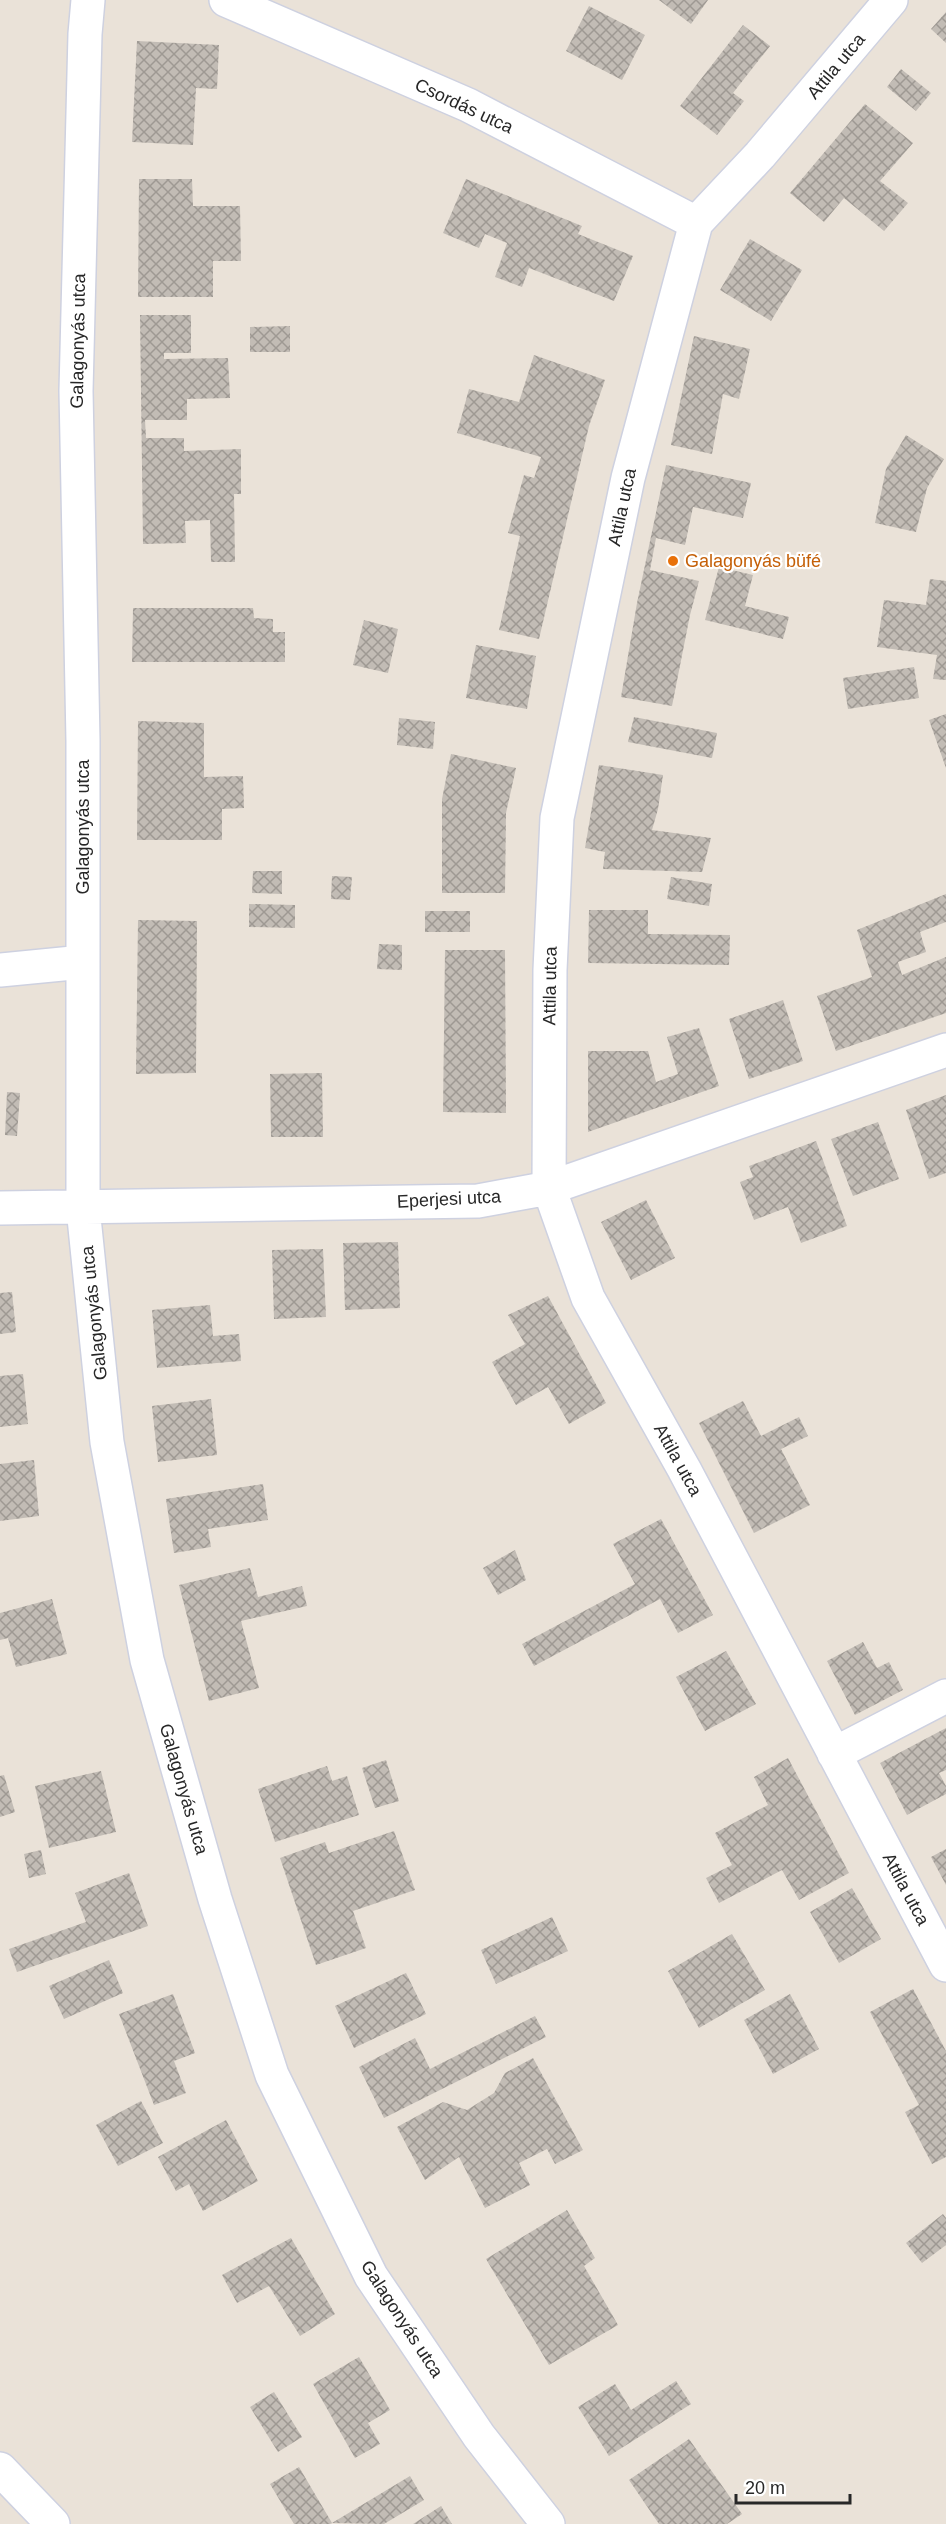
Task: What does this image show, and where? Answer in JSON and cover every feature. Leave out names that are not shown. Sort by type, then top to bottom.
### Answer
[{"type":"street","name":"Galagonyás utca","points":[[88,0],[85,34],[76,391],[83,729],[83,1208],[106,1442],[147,1660],[215,1899],[272,2075],[371,2276],[479,2436],[548,2524]]},
{"type":"street","name":"Csordás utca","points":[[226,0],[468,105],[696,223]]},
{"type":"street","name":"Attila utca","points":[[891,0],[760,155],[696,223],[628,477],[557,818],[550,970],[549,1188],[588,1298],[684,1469],[946,1965]]},
{"type":"street","points":[[0,970],[83,962]]},
{"type":"street","name":"Eperjesi utca","points":[[0,1208],[478,1201],[549,1188],[946,1050]]},
{"type":"street","points":[[834,1754],[946,1696]]},
{"type":"street","points":[[0,2469],[53,2524]]},
{"type":"building","points":[[659,0],[708,0],[691,24]]},
{"type":"building","points":[[589,6],[645,35],[622,80],[566,51]]},
{"type":"building","points":[[946,12],[946,43],[931,29]]},
{"type":"building","points":[[743,25],[770,46],[733,93],[744,101],[717,135],[680,106]]},
{"type":"building","points":[[137,41],[219,45],[217,89],[196,88],[193,145],[132,142]]},
{"type":"building","points":[[901,69],[931,93],[916,111],[887,87]]},
{"type":"building","points":[[865,104],[913,143],[880,181],[908,203],[884,231],[844,198],[824,222],[790,193]]},
{"type":"building","points":[[139,179],[192,179],[193,206],[240,206],[241,261],[213,261],[213,297],[138,297]]},
{"type":"building","points":[[466,179],[582,226],[578,234],[633,256],[614,301],[529,268],[522,287],[495,277],[507,243],[485,234],[479,248],[443,233]]},
{"type":"building","points":[[750,239],[802,270],[771,321],[720,290]]},
{"type":"building","points":[[140,315],[191,315],[191,353],[164,353],[164,359],[228,358],[230,398],[187,399],[187,420],[145,420],[146,438],[184,438],[184,451],[241,449],[241,494],[234,494],[235,562],[211,562],[210,520],[185,521],[186,543],[143,544]]},
{"type":"building","points":[[290,326],[290,352],[250,352],[250,327]]},
{"type":"building","points":[[694,336],[750,349],[739,399],[723,394],[712,454],[671,445]]},
{"type":"building","points":[[534,355],[605,380],[589,426],[539,639],[499,630],[520,536],[508,533],[524,475],[534,478],[541,457],[457,433],[469,389],[519,402]]},
{"type":"building","points":[[906,435],[944,459],[927,488],[916,532],[875,523],[886,469]]},
{"type":"building","points":[[666,465],[751,483],[743,518],[693,507],[685,545],[656,538],[650,570],[699,581],[672,706],[621,697],[637,603]]},
{"type":"building","points":[[719,567],[753,575],[745,606],[789,617],[783,639],[705,620]]},
{"type":"building","points":[[930,579],[946,581],[946,680],[933,679],[937,655],[877,647],[884,600],[926,605]]},
{"type":"building","points":[[133,608],[253,608],[254,618],[273,619],[273,632],[285,632],[285,662],[132,662]]},
{"type":"building","points":[[364,620],[398,629],[388,673],[353,665]]},
{"type":"building","points":[[476,645],[536,656],[527,709],[466,698]]},
{"type":"building","points":[[914,667],[919,698],[848,709],[843,678]]},
{"type":"building","points":[[946,714],[946,768],[929,720]]},
{"type":"building","points":[[634,717],[717,733],[712,758],[628,742]]},
{"type":"building","points":[[399,718],[435,722],[433,749],[397,745]]},
{"type":"building","points":[[138,721],[204,723],[204,777],[243,776],[244,808],[222,809],[222,840],[137,840]]},
{"type":"building","points":[[451,754],[516,768],[506,813],[505,893],[442,893],[442,799]]},
{"type":"building","points":[[599,765],[663,775],[652,830],[711,838],[702,872],[603,869],[605,852],[585,848]]},
{"type":"building","points":[[253,871],[282,871],[282,894],[252,893]]},
{"type":"building","points":[[332,876],[352,877],[350,900],[331,899]]},
{"type":"building","points":[[671,877],[712,884],[709,906],[667,899]]},
{"type":"building","points":[[946,894],[946,922],[920,932],[926,952],[898,962],[902,975],[946,957],[946,1013],[836,1051],[817,996],[872,977],[857,930]]},
{"type":"building","points":[[249,904],[295,905],[295,928],[249,927]]},
{"type":"building","points":[[589,910],[648,910],[648,934],[730,935],[729,965],[588,963]]},
{"type":"building","points":[[425,911],[470,911],[470,932],[425,932]]},
{"type":"building","points":[[138,920],[197,921],[196,1073],[136,1074]]},
{"type":"building","points":[[379,944],[402,945],[402,970],[377,969]]},
{"type":"building","points":[[445,950],[505,950],[506,1113],[443,1112]]},
{"type":"building","points":[[783,1000],[803,1061],[749,1079],[729,1019]]},
{"type":"building","points":[[699,1028],[719,1086],[588,1132],[588,1051],[648,1051],[656,1082],[678,1074],[667,1037]]},
{"type":"building","points":[[322,1073],[323,1137],[271,1137],[270,1074]]},
{"type":"building","points":[[7,1092],[20,1093],[17,1136],[5,1135]]},
{"type":"building","points":[[946,1095],[946,1173],[929,1179],[906,1110]]},
{"type":"building","points":[[878,1122],[899,1179],[853,1196],[831,1139]]},
{"type":"building","points":[[816,1141],[847,1226],[801,1243],[788,1207],[754,1220],[740,1182],[753,1177],[749,1166]]},
{"type":"building","points":[[646,1200],[675,1258],[631,1280],[601,1222]]},
{"type":"building","points":[[398,1242],[400,1308],[345,1310],[343,1243]]},
{"type":"building","points":[[323,1249],[326,1317],[274,1319],[272,1250]]},
{"type":"building","points":[[12,1292],[16,1332],[0,1334],[0,1293]]},
{"type":"building","points":[[548,1296],[606,1403],[569,1424],[548,1387],[516,1405],[492,1362],[525,1344],[508,1315]]},
{"type":"building","points":[[210,1305],[213,1336],[239,1334],[241,1361],[157,1368],[152,1310]]},
{"type":"building","points":[[23,1374],[28,1424],[0,1427],[0,1376]]},
{"type":"building","points":[[211,1399],[217,1455],[158,1462],[152,1406]]},
{"type":"building","points":[[743,1401],[761,1436],[799,1417],[808,1436],[781,1449],[810,1505],[754,1533],[699,1423]]},
{"type":"building","points":[[34,1460],[39,1516],[0,1521],[0,1464]]},
{"type":"building","points":[[263,1484],[268,1520],[208,1529],[211,1547],[174,1553],[166,1499]]},
{"type":"building","points":[[661,1519],[713,1615],[678,1633],[660,1599],[534,1666],[522,1644],[635,1584],[613,1544]]},
{"type":"building","points":[[515,1550],[526,1580],[498,1595],[483,1568]]},
{"type":"building","points":[[250,1568],[258,1597],[302,1586],[307,1606],[241,1621],[259,1688],[209,1701],[179,1585]]},
{"type":"building","points":[[52,1599],[67,1654],[16,1667],[8,1638],[0,1640],[0,1613]]},
{"type":"building","points":[[863,1642],[877,1668],[889,1662],[903,1690],[855,1715],[827,1661]]},
{"type":"building","points":[[726,1651],[756,1704],[705,1731],[676,1677]]},
{"type":"building","points":[[946,1728],[946,1770],[939,1773],[946,1786],[946,1794],[907,1815],[880,1763]]},
{"type":"building","points":[[788,1758],[849,1873],[799,1900],[782,1870],[719,1903],[706,1878],[732,1865],[715,1833],[768,1805],[754,1777]]},
{"type":"building","points":[[386,1760],[399,1801],[375,1808],[362,1768]]},
{"type":"building","points":[[327,1766],[332,1781],[347,1776],[359,1815],[275,1842],[258,1789]]},
{"type":"building","points":[[101,1771],[116,1832],[49,1848],[35,1786]]},
{"type":"building","points":[[4,1775],[15,1812],[0,1817],[0,1776]]},
{"type":"building","points":[[394,1831],[415,1890],[353,1911],[366,1948],[316,1965],[280,1858],[325,1842],[329,1853]]},
{"type":"building","points":[[946,1849],[946,1885],[931,1857]]},
{"type":"building","points":[[41,1850],[46,1874],[29,1878],[24,1854]]},
{"type":"building","points":[[129,1873],[148,1926],[17,1972],[9,1949],[86,1922],[75,1893]]},
{"type":"building","points":[[852,1888],[881,1939],[839,1963],[810,1912]]},
{"type":"building","points":[[552,1917],[568,1951],[496,1984],[481,1950]]},
{"type":"building","points":[[732,1934],[765,1990],[699,2028],[668,1971]]},
{"type":"building","points":[[109,1960],[123,1993],[64,2019],[49,1986]]},
{"type":"building","points":[[406,1973],[426,2014],[354,2048],[335,2006]]},
{"type":"building","points":[[913,1989],[946,2051],[946,2157],[932,2164],[905,2112],[919,2105],[870,2012]]},
{"type":"building","points":[[173,1994],[195,2053],[174,2061],[186,2093],[154,2105],[119,2014]]},
{"type":"building","points":[[790,1994],[819,2049],[773,2074],[744,2020]]},
{"type":"building","points":[[535,2016],[546,2037],[384,2118],[359,2067],[415,2038],[430,2069]]},
{"type":"building","points":[[533,2058],[583,2150],[555,2164],[547,2149],[519,2163],[530,2185],[485,2208],[459,2157],[425,2180],[397,2127],[443,2102],[467,2110],[494,2093],[505,2073]]},
{"type":"building","points":[[141,2101],[163,2143],[118,2166],[96,2125]]},
{"type":"building","points":[[226,2120],[258,2181],[203,2211],[189,2184],[176,2191],[158,2157]]},
{"type":"building","points":[[567,2210],[595,2258],[584,2266],[618,2325],[549,2365],[486,2259]]},
{"type":"building","points":[[943,2214],[946,2218],[946,2245],[922,2263],[906,2243]]},
{"type":"building","points":[[291,2238],[335,2314],[300,2336],[269,2286],[237,2303],[222,2275]]},
{"type":"building","points":[[359,2357],[390,2410],[368,2423],[380,2444],[355,2458],[313,2384]]},
{"type":"building","points":[[676,2381],[691,2404],[609,2456],[578,2407],[615,2384],[631,2410]]},
{"type":"building","points":[[274,2392],[302,2437],[278,2452],[250,2407]]},
{"type":"building","points":[[689,2439],[742,2514],[727,2524],[659,2524],[629,2480]]},
{"type":"building","points":[[299,2467],[332,2523],[294,2524],[270,2484]]},
{"type":"building","points":[[410,2476],[424,2500],[384,2524],[332,2523]]},
{"type":"building","points":[[441,2506],[452,2524],[413,2524]]},
{"type":"place","name":"Galagonyás büfé","points":[[673,561]]}]
